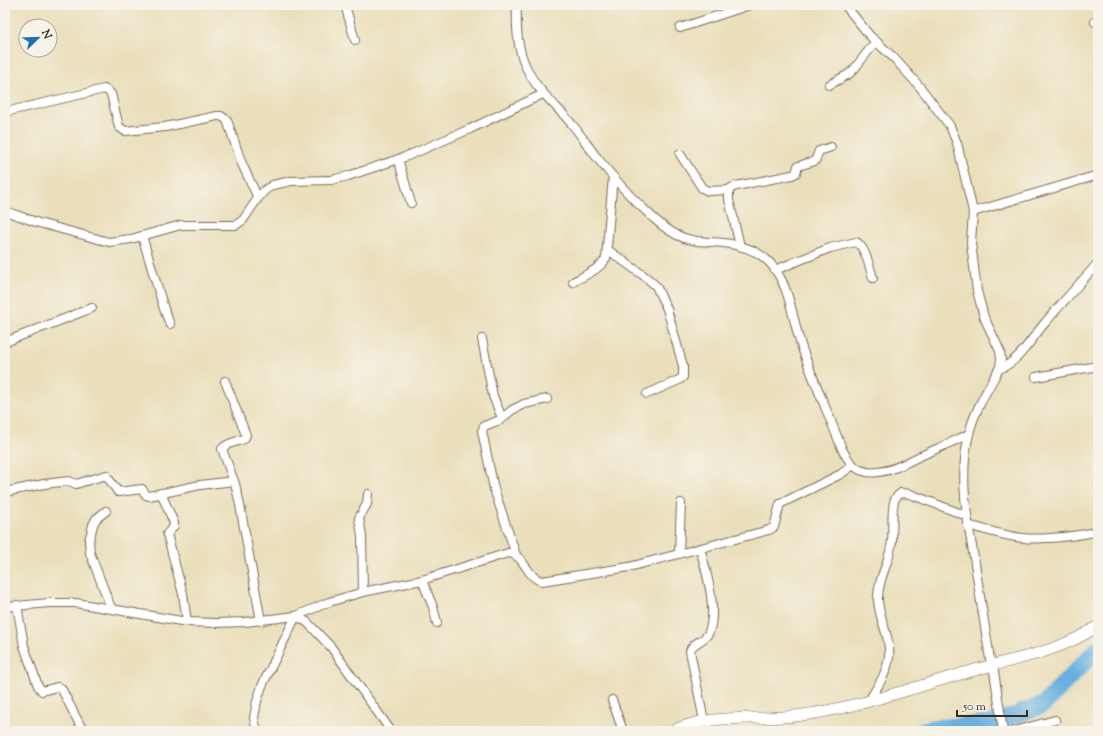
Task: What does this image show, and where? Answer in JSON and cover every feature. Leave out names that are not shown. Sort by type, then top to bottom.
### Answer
[{"type":"main road","points":[[673,731],[687,725],[704,721],[795,716],[869,701],[1056,648],[1074,640],[1098,626]]},
{"type":"street","points":[[345,5],[355,40]]},
{"type":"street","points":[[517,5],[516,29],[519,48],[525,66],[533,80],[543,94],[575,128],[628,195],[657,222],[675,234],[689,240],[725,243],[740,246],[762,256],[775,270],[786,291],[801,347],[842,449],[847,459],[853,465],[861,470],[877,473],[904,464],[969,434]]},
{"type":"street","points":[[680,28],[750,5]]},
{"type":"street","points":[[846,5],[858,23],[894,58],[950,126],[957,143],[972,212],[971,242],[977,291],[984,317],[1000,351],[1002,359],[999,369],[979,406],[969,434],[964,475],[968,525],[1003,731]]},
{"type":"street","points":[[829,85],[855,68],[876,42]]},
{"type":"street","points":[[5,112],[104,89],[111,94],[119,127],[125,131],[165,127],[221,116],[227,120],[242,164],[258,198]]},
{"type":"street","points":[[5,211],[39,223],[104,241],[126,240],[181,225],[236,225],[243,220],[265,190],[279,183],[335,179],[398,159],[470,129],[543,94]]},
{"type":"street","points":[[680,154],[702,188],[708,191],[729,190],[736,186],[792,175],[796,172],[798,166],[814,162],[821,150],[831,147]]},
{"type":"street","points":[[398,159],[411,203]]},
{"type":"street","points":[[972,212],[1098,175]]},
{"type":"street","points":[[573,282],[602,264],[606,258],[608,250],[613,177]]},
{"type":"street","points":[[729,190],[729,200],[740,246]]},
{"type":"street","points":[[142,236],[170,324]]},
{"type":"street","points":[[775,270],[830,248],[856,242],[859,243],[863,249],[873,278]]},
{"type":"street","points":[[608,250],[656,286],[667,309],[683,366],[683,377],[672,385],[647,394]]},
{"type":"street","points":[[999,369],[1009,364],[1017,356],[1098,263]]},
{"type":"street","points":[[5,342],[92,308]]},
{"type":"street","points":[[482,339],[493,396],[502,418]]},
{"type":"street","points":[[1036,377],[1098,366]]},
{"type":"street","points":[[225,381],[246,435],[244,439],[223,447],[222,449],[234,481],[239,500],[261,621]]},
{"type":"street","points":[[547,399],[524,404],[512,410],[502,418],[484,426],[482,432],[494,489],[516,555],[534,578],[542,581],[618,569],[772,529],[776,524],[780,504],[841,474],[853,465]]},
{"type":"street","points":[[5,492],[44,484],[69,481],[76,484],[106,475],[118,492],[142,489],[148,496],[200,485],[234,481]]},
{"type":"street","points":[[161,493],[174,523],[174,526],[167,534],[183,594],[187,622]]},
{"type":"street","points":[[869,701],[885,674],[889,655],[878,600],[880,587],[891,548],[893,505],[895,498],[901,493],[910,494],[967,516]]},
{"type":"street","points":[[363,592],[362,536],[359,518],[367,504],[368,494]]},
{"type":"street","points":[[679,554],[681,503]]},
{"type":"street","points":[[106,511],[95,521],[89,545],[90,553],[111,608]]},
{"type":"street","points":[[968,525],[1000,534],[1023,538],[1047,538],[1098,531]]},
{"type":"street","points":[[700,548],[711,594],[711,625],[708,635],[692,646],[690,651],[704,721]]},
{"type":"street","points":[[5,607],[64,602],[94,605],[187,622],[239,623],[261,621],[296,616],[330,602],[363,592],[422,580],[504,554],[511,553],[516,555]]},
{"type":"street","points":[[422,580],[433,607],[437,623]]},
{"type":"street","points":[[17,605],[24,646],[38,686],[42,691],[57,687],[61,688],[81,727],[89,731]]},
{"type":"street","points":[[257,731],[254,718],[257,701],[262,686],[296,616]]},
{"type":"street","points":[[296,616],[307,622],[331,647],[391,731]]},
{"type":"street","points":[[612,700],[623,731]]},
{"type":"street","points":[[1014,731],[1055,720]]},
{"type":"waterway","points":[[921,731],[932,728],[990,724],[1043,705],[1098,648]]}]
